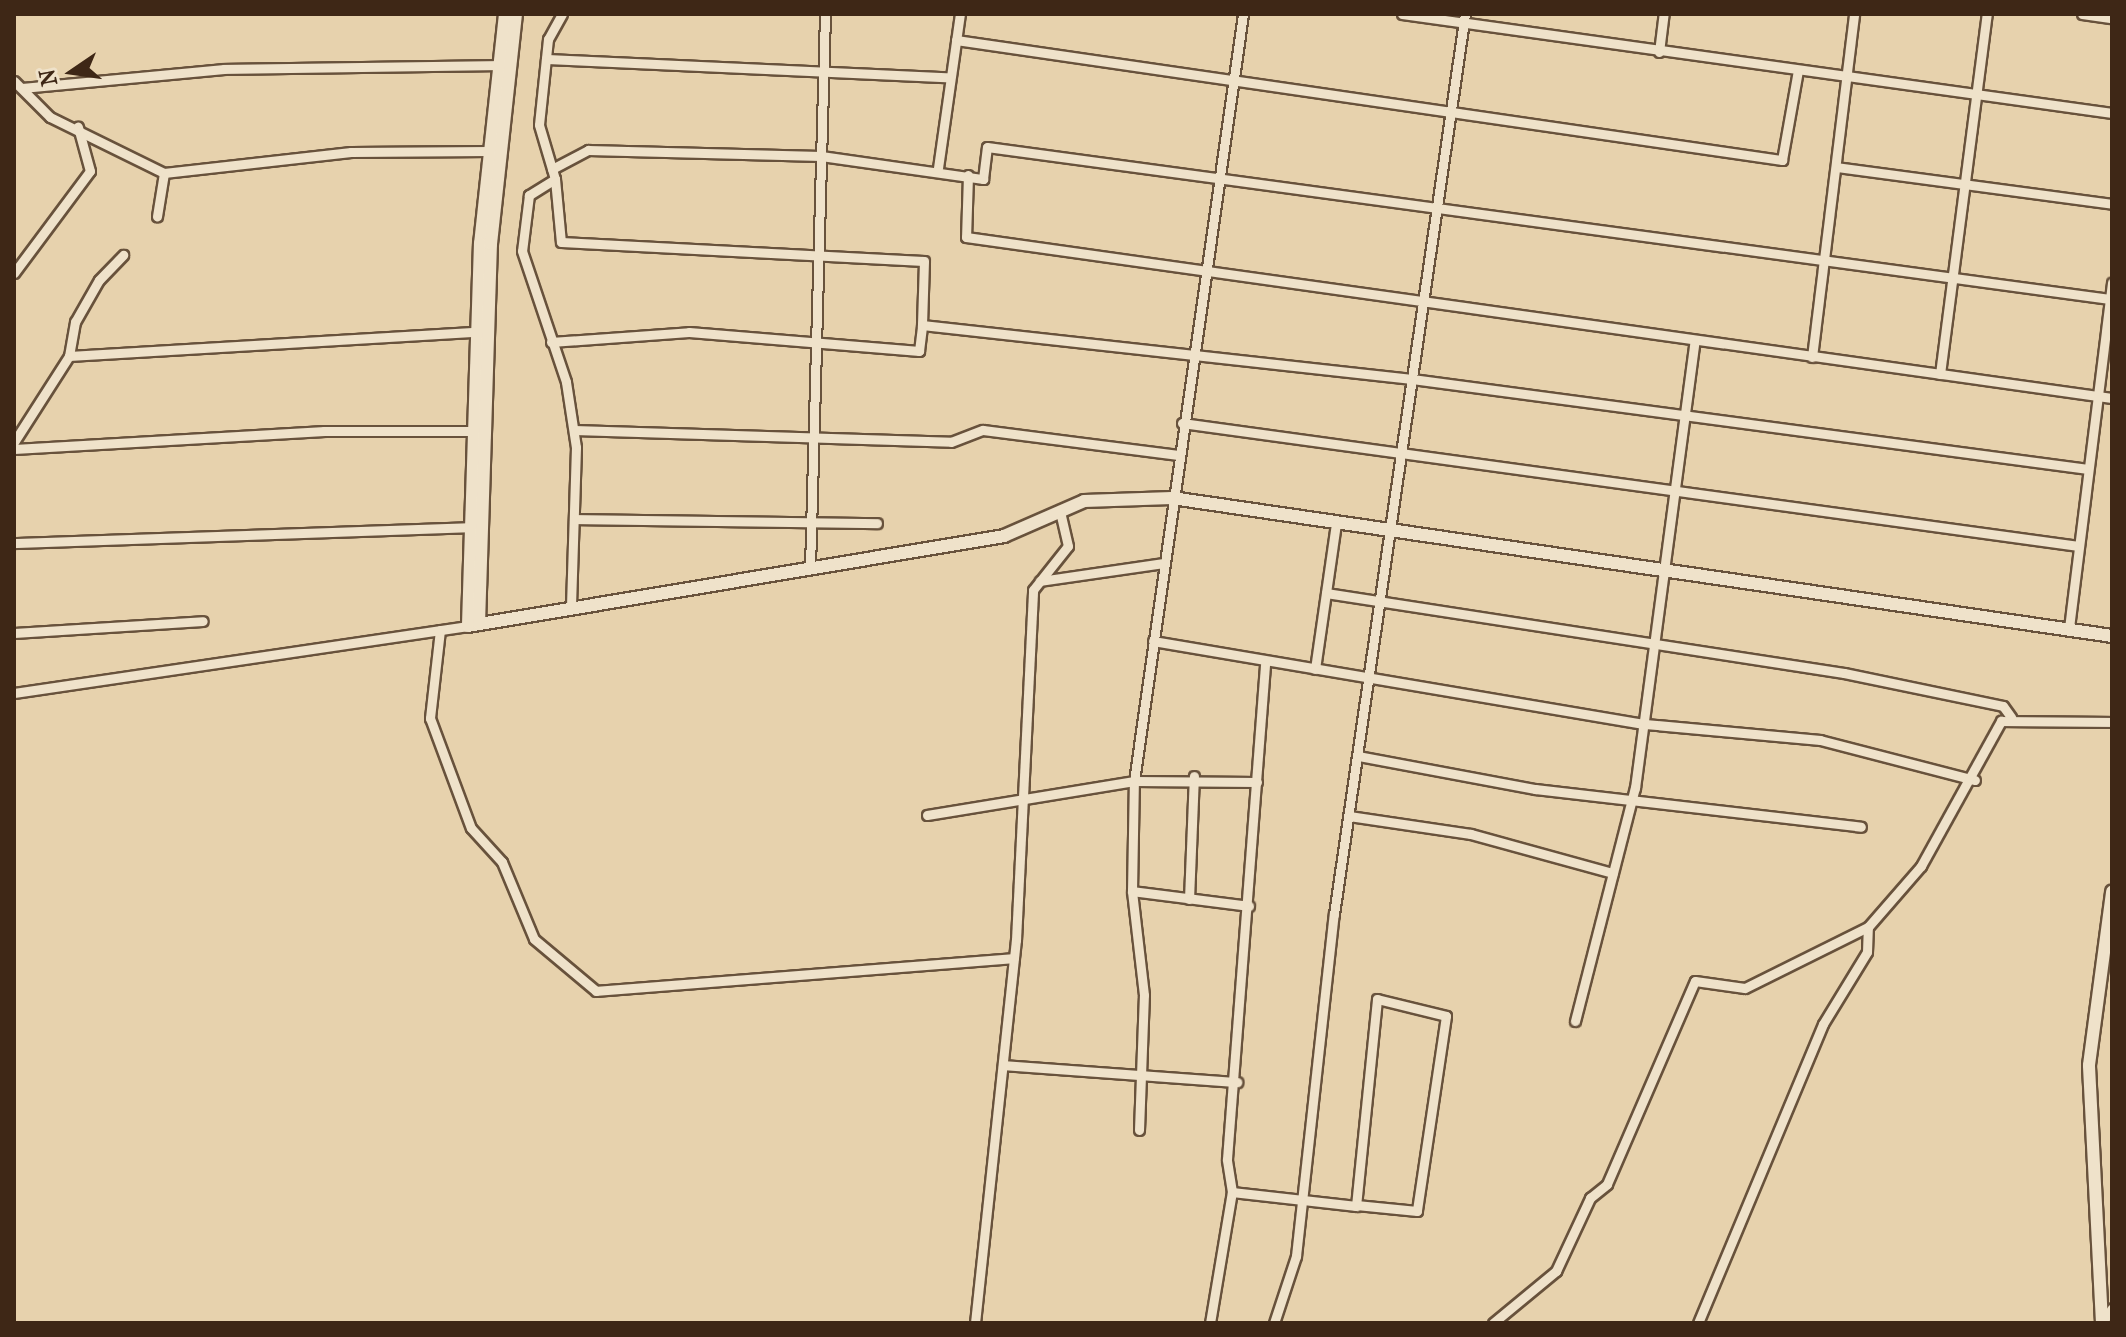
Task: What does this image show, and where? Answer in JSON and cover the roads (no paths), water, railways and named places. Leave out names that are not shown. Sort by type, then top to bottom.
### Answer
[{"type":"street","points":[[473,625],[471,527],[476,332],[490,151],[505,14]]},
{"type":"street","points":[[473,625],[491,244],[516,14]]},
{"type":"street","points":[[551,342],[689,332],[919,351],[922,325],[924,261],[819,251],[561,242],[554,174],[539,125],[546,59],[562,14]]},
{"type":"street","points":[[810,568],[825,14]]},
{"type":"street","points":[[938,168],[947,77],[960,14]]},
{"type":"street","points":[[1139,1130],[1143,969],[1132,891],[1134,781],[1203,273],[1243,14]]},
{"type":"street","points":[[1402,14],[1465,18],[1659,52],[2112,113]]},
{"type":"street","points":[[1659,52],[1664,14]]},
{"type":"street","points":[[1812,357],[1854,14]]},
{"type":"street","points":[[1940,374],[1987,14]]},
{"type":"street","points":[[2082,14],[2112,18]]},
{"type":"street","points":[[1274,1323],[1296,1256],[1349,816],[1465,18]]},
{"type":"street","points":[[956,40],[1782,160],[1798,70]]},
{"type":"street","points":[[546,59],[824,68],[947,77]]},
{"type":"street","points":[[18,84],[224,69],[499,65]]},
{"type":"street","points":[[18,84],[50,117],[78,127],[164,173],[351,152],[490,151]]},
{"type":"street","points":[[15,268],[90,171],[78,127]]},
{"type":"street","points":[[571,608],[574,430],[551,342],[522,251],[529,195],[588,150],[821,156],[938,168],[983,179],[987,147],[1438,205],[2110,299]]},
{"type":"street","points":[[1836,167],[2112,204]]},
{"type":"street","points":[[157,216],[164,173]]},
{"type":"street","points":[[968,175],[966,237],[1423,305],[2112,398]]},
{"type":"street","points":[[14,442],[69,356],[75,322],[123,255]]},
{"type":"street","points":[[2069,628],[2112,283]]},
{"type":"street","points":[[922,325],[1191,359],[1412,379],[1684,419],[2088,469]]},
{"type":"street","points":[[69,356],[476,332]]},
{"type":"street","points":[[1575,1021],[1632,802],[1668,566],[1695,341]]},
{"type":"street","points":[[1182,423],[1675,495],[2079,546]]},
{"type":"street","points":[[574,430],[814,434],[951,442],[983,430],[1178,455]]},
{"type":"street","points":[[14,449],[473,431]]},
{"type":"street","points":[[14,693],[473,625],[1004,536],[1084,501],[1172,498],[1336,523],[1668,566],[2112,636]]},
{"type":"street","points":[[975,1323],[1014,958],[1026,804],[1033,590],[1068,546],[1060,512]]},
{"type":"street","points":[[574,519],[877,523]]},
{"type":"street","points":[[1315,669],[1336,523]]},
{"type":"street","points":[[14,543],[471,527]]},
{"type":"street","points":[[1040,581],[1163,563]]},
{"type":"street","points":[[1326,593],[1960,695],[2003,706],[2011,717]]},
{"type":"street","points":[[14,633],[203,621]]},
{"type":"street","points":[[440,630],[430,718],[471,828],[502,862],[534,939],[596,991],[1014,958]]},
{"type":"street","points":[[1153,641],[1645,724],[1820,740],[1975,780]]},
{"type":"street","points":[[1210,1323],[1232,1192],[1227,1159],[1237,1082],[1265,661]]},
{"type":"street","points":[[1493,1323],[1556,1271],[1590,1198],[1607,1184],[1695,981],[1745,988],[1868,927],[1921,866],[1975,780],[2001,721],[2011,717],[2112,722]]},
{"type":"street","points":[[1358,756],[1632,802],[1861,827]]},
{"type":"street","points":[[927,815],[1026,804],[1134,781],[1194,776],[1257,782]]},
{"type":"street","points":[[1189,899],[1194,776]]},
{"type":"street","points":[[1349,816],[1471,834],[1613,873]]},
{"type":"street","points":[[1132,891],[1249,906]]},
{"type":"street","points":[[2102,1323],[2089,1065],[2112,892]]},
{"type":"street","points":[[1698,1323],[1823,1024],[1867,952],[1868,927]]},
{"type":"street","points":[[1232,1192],[1300,1203],[1417,1211],[1446,1016],[1377,999],[1356,1205]]},
{"type":"street","points":[[1003,1065],[1237,1082]]},
{"type":"street","points":[[2102,1323],[2112,1308]]}]
